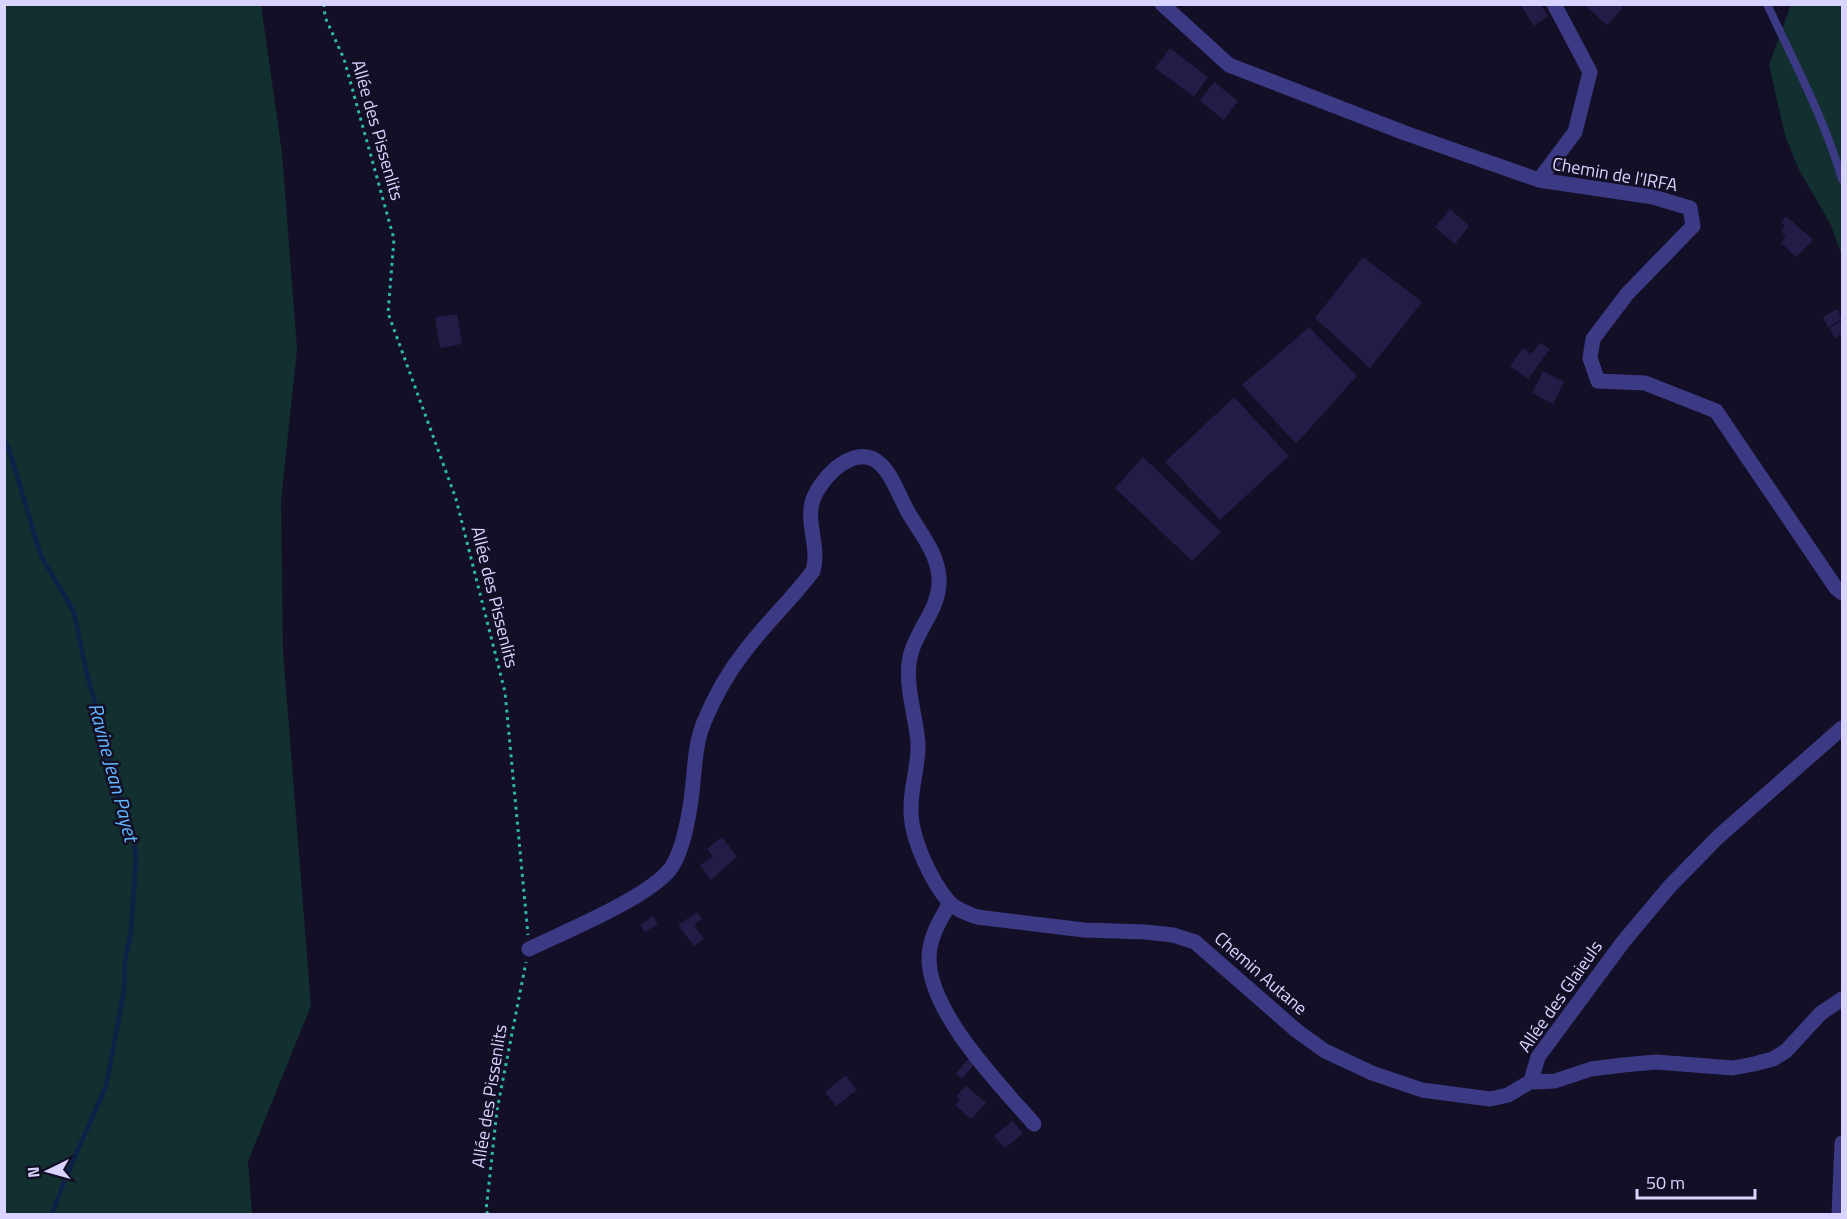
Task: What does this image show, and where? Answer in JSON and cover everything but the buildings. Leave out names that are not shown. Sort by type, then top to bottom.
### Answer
[{"type":"street","name":"Chemin de l'IRFA","points":[[1162,4],[1229,64],[1405,133],[1539,180],[1653,197],[1690,208],[1693,226],[1627,294],[1593,339],[1590,358],[1598,381],[1645,383],[1716,411],[1836,588],[1842,593]]},
{"type":"street","points":[[1539,180],[1575,132],[1590,72],[1554,4]]},
{"type":"street","points":[[529,949],[630,899],[657,882],[671,867],[680,848],[690,808],[703,723],[745,650],[813,571],[815,557],[810,519],[811,503],[816,492],[831,473],[842,464],[864,455],[875,458],[890,476],[909,514],[925,537],[936,561],[939,578],[938,596],[911,653],[909,665],[918,747],[911,813],[918,845],[930,872],[950,903],[935,931],[928,957],[930,973],[938,995],[959,1034],[1034,1124]]},
{"type":"street","name":"Allée des Glaieuls","points":[[1842,728],[1718,837],[1670,886],[1623,942],[1538,1057],[1533,1067],[1533,1080],[1545,1082],[1591,1070],[1656,1062],[1732,1068],[1754,1064],[1773,1059],[1786,1051],[1821,1013],[1842,999]]},
{"type":"street","name":"Chemin Autane","points":[[950,903],[977,917],[1084,930],[1164,934],[1195,942],[1297,1030],[1325,1051],[1372,1073],[1422,1090],[1490,1100],[1508,1095],[1533,1080]]},
{"type":"street","points":[[1839,1215],[1842,1143]]},
{"type":"lane","points":[[1767,4],[1819,112],[1833,146],[1842,179]]},
{"type":"path","name":"Allée des Pissenlits","points":[[324,4],[326,17],[344,59],[394,239],[388,313],[456,499],[506,692],[529,949],[497,1110],[486,1211],[488,1215]]},
{"type":"green space","points":[[5,4],[261,5],[282,153],[297,349],[281,501],[283,651],[311,1006],[248,1161],[252,1214],[5,1214]]},
{"type":"green space","points":[[1791,5],[1842,5],[1842,256],[1830,223],[1799,170],[1785,135],[1769,65]]},
{"type":"waterway","name":"Ravine Jean Payet","points":[[4,441],[9,449],[41,556],[74,612],[85,666],[102,729],[111,779],[133,831],[136,857],[124,991],[106,1086],[52,1214]]}]
